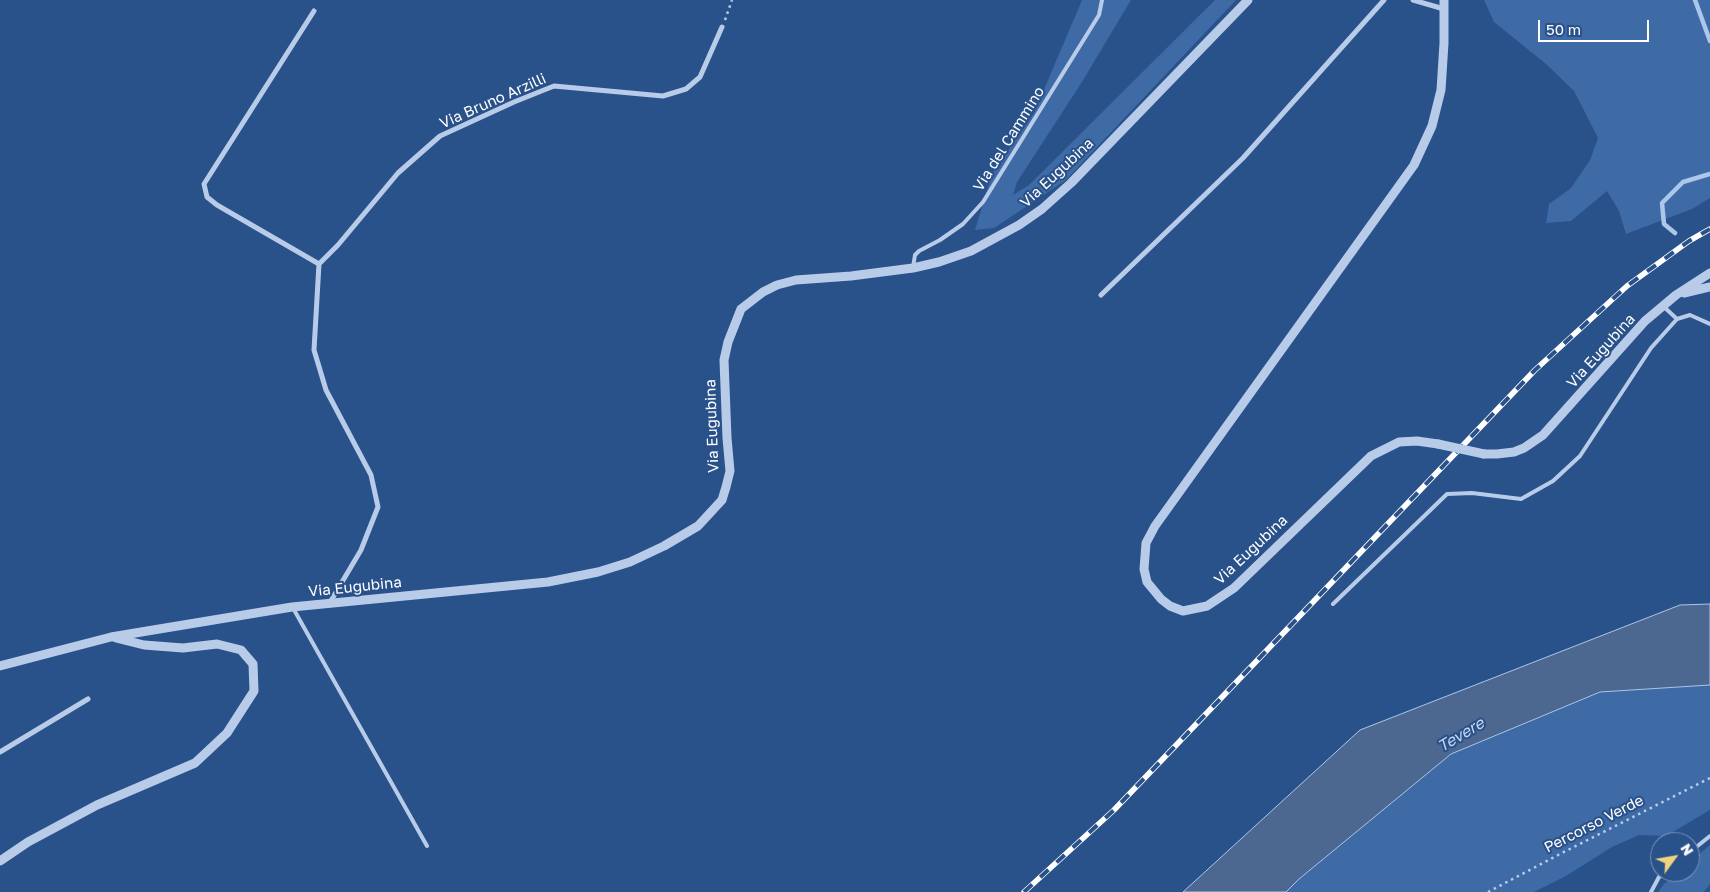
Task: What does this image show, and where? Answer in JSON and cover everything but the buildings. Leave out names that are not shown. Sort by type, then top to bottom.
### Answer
[{"type":"street","name":"Via Eugubina","points":[[0,666],[111,637],[292,607],[548,582],[598,572],[630,562],[664,546],[698,526],[722,500],[730,471],[724,360],[728,342],[741,309],[763,292],[777,285],[796,280],[851,276],[913,268],[939,262],[971,251],[1019,225],[1042,209],[1070,183],[1151,102],[1248,0]]},
{"type":"street","points":[[1101,295],[1243,158],[1384,0]]},
{"type":"street","name":"Via Eugubina","points":[[1413,0],[1444,4],[1441,90],[1432,126],[1414,165],[1155,526],[1146,543],[1144,569],[1147,582],[1161,599],[1170,606],[1183,611],[1207,606],[1234,588],[1370,456],[1399,442],[1417,441],[1484,454],[1514,452],[1524,448],[1543,435],[1645,321],[1676,295],[1710,273]]},
{"type":"street","points":[[314,11],[204,184],[207,197],[217,205],[319,264],[314,350],[326,390],[371,474],[378,507],[361,550],[328,604]]},
{"type":"street","name":"Via Bruno Arzilli","points":[[319,264],[338,245],[398,173],[440,136],[554,86],[663,96],[686,89],[700,77],[722,27]]},
{"type":"street","points":[[1676,295],[1710,286]]},
{"type":"street","points":[[0,861],[28,842],[97,805],[195,763],[227,733],[254,691],[253,664],[241,650],[217,644],[183,648],[144,645],[111,637]]},
{"type":"street","points":[[0,752],[88,700]]},
{"type":"lane","name":"Via del Cammino","points":[[913,268],[914,255],[918,251],[940,240],[962,224],[983,202],[1099,15],[1102,0]]},
{"type":"lane","points":[[1663,306],[1676,319]]},
{"type":"lane","points":[[1333,604],[1447,494],[1472,492],[1520,499],[1553,481],[1580,456],[1651,348],[1676,319],[1690,315],[1710,324]]},
{"type":"lane","points":[[292,607],[427,846]]},
{"type":"lane","points":[[1700,844],[1710,836]]},
{"type":"path","points":[[722,27],[732,0]]},
{"type":"path","name":"Percorso Verde","points":[[1488,892],[1710,778]]},
{"type":"shaded area","points":[[1082,0],[1131,0],[1082,82],[1017,182],[1013,195],[1029,185],[1215,0],[1236,0],[1066,180],[994,228],[975,230],[992,174],[1034,113]]},
{"type":"shaded area","points":[[1484,0],[1710,0],[1710,198],[1692,209],[1626,234],[1619,211],[1607,191],[1571,221],[1546,223],[1549,204],[1571,188],[1590,160],[1598,138],[1574,91],[1546,64],[1494,22]]},
{"type":"shaded area","points":[[1710,685],[1710,810],[1673,832],[1650,832],[1650,835],[1639,835],[1612,847],[1566,876],[1534,892],[1286,892],[1299,879],[1451,754],[1600,692]]},
{"type":"shaded area","points":[[1710,845],[1710,884],[1704,892],[1658,892],[1666,882],[1700,882],[1700,854]]},
{"type":"water","name":"Tevere","points":[[1710,604],[1710,685],[1600,692],[1451,754],[1299,879],[1286,892],[1183,892],[1360,730],[1680,605]]},
{"type":"waterway","points":[[1695,0],[1710,41]]},
{"type":"waterway","points":[[1675,233],[1664,224],[1662,203],[1683,182],[1710,174]]},
{"type":"railway","points":[[1024,892],[1114,810],[1535,370],[1627,286],[1689,241],[1710,229]]}]
